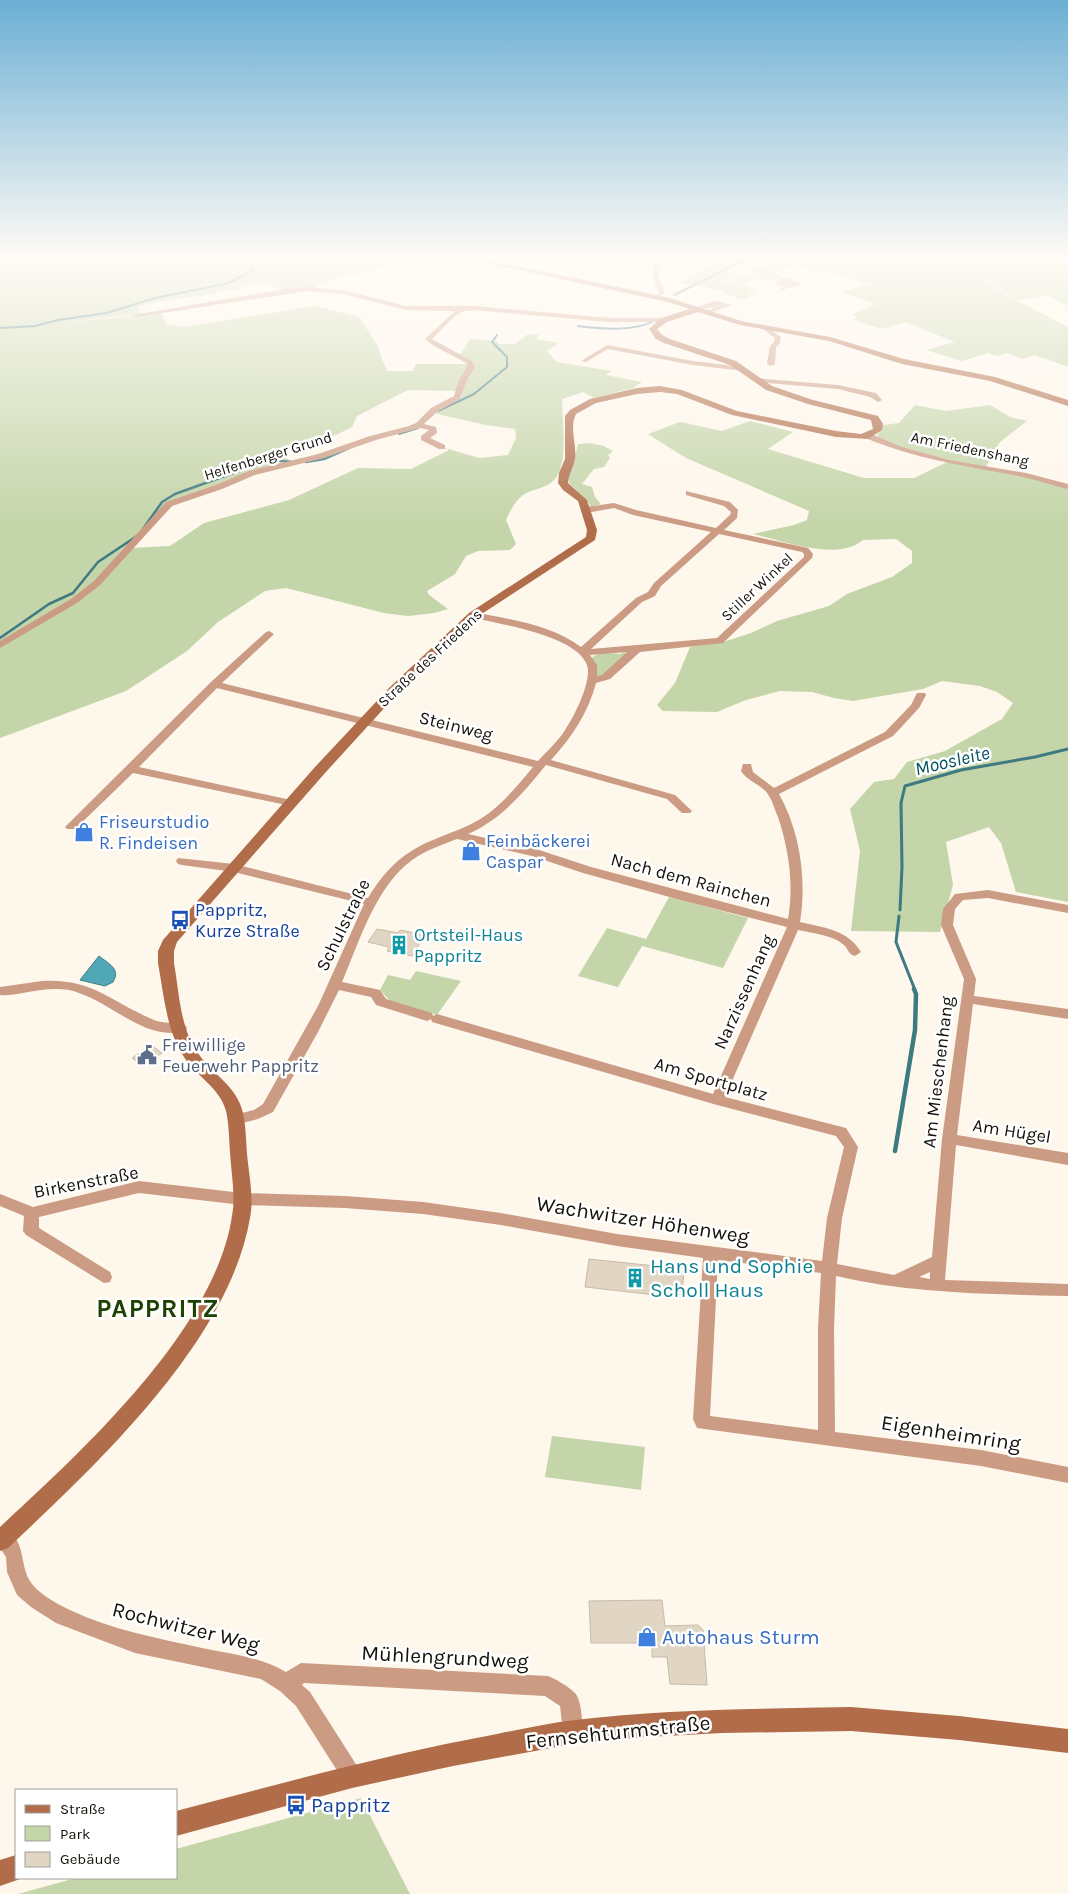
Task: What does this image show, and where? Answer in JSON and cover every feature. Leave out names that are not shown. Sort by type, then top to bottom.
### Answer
[{"type":"street","name":"Helfenberger Grund","points":[[0,645],[74,601],[97,583],[149,528],[161,510],[169,504],[219,488],[252,473],[321,456],[358,442],[419,425],[434,410],[457,398],[462,380],[471,367],[470,362],[441,347]]},
{"type":"street","points":[[584,361],[606,347]]},
{"type":"street","points":[[610,347],[692,363],[743,369]]},
{"type":"street","points":[[690,347],[721,358],[743,369],[769,388],[875,418],[878,430],[868,436]]},
{"type":"street","points":[[771,364],[773,347]]},
{"type":"street","points":[[858,347],[902,361],[992,379],[1068,404]]},
{"type":"street","points":[[757,380],[838,387],[873,395],[878,400]]},
{"type":"street","name":"Straße des Friedens","points":[[2,1539],[74,1471],[128,1414],[187,1343],[207,1312],[220,1285],[237,1234],[242,1214],[242,1199],[232,1106],[225,1094],[190,1055],[180,1028],[166,964],[168,946],[291,803],[394,690],[473,615],[588,541],[592,530],[582,500],[563,483],[564,473],[570,459],[570,416],[573,412],[584,404],[617,394],[654,389],[685,393],[735,413],[759,419],[854,437],[868,436]]},
{"type":"street","points":[[419,425],[433,429],[433,433],[424,438],[442,447]]},
{"type":"street","name":"Am Friedenshang","points":[[868,436],[899,449],[949,462],[1026,474],[1068,487]]},
{"type":"street","points":[[582,652],[639,600],[652,594],[657,585],[734,516],[735,512],[732,507],[689,493]]},
{"type":"street","points":[[586,510],[610,504],[622,506],[633,512],[704,528],[706,533],[716,534]]},
{"type":"street","name":"Stiller Winkel","points":[[637,649],[720,641],[808,558],[809,554],[805,550],[716,534]]},
{"type":"street","points":[[473,615],[552,635],[582,652],[592,666],[592,681],[606,677],[637,649]]},
{"type":"street","points":[[71,827],[215,684],[270,634]]},
{"type":"street","points":[[582,652],[637,649]]},
{"type":"street","name":"Schulstraße","points":[[235,1120],[258,1114],[268,1108],[334,985],[371,902],[391,873],[408,856],[426,845],[455,835],[485,821],[504,807],[568,734],[590,691],[592,681]]},
{"type":"street","name":"Steinweg","points":[[215,684],[542,763]]},
{"type":"street","points":[[747,766],[746,771],[749,776],[773,793],[889,734],[915,706],[921,695]]},
{"type":"street","points":[[542,763],[670,797],[686,811]]},
{"type":"street","points":[[131,769],[291,803]]},
{"type":"street","name":"Narzissenhang","points":[[716,1100],[793,926],[797,910],[797,872],[790,835],[773,793]]},
{"type":"street","name":"Nach dem Rainchen","points":[[455,835],[535,853],[587,870],[793,926],[841,937],[856,952]]},
{"type":"street","points":[[182,861],[234,868],[371,902]]},
{"type":"street","name":"Am Mieschenhang","points":[[937,1286],[949,1139],[970,979],[968,970],[945,926],[948,910],[959,897],[988,894],[1068,909]]},
{"type":"street","points":[[3,991],[65,985],[81,988],[108,1000],[152,1024],[171,1029],[180,1028]]},
{"type":"street","name":"Am Sportplatz","points":[[334,985],[375,993],[381,1002],[716,1100],[840,1132],[851,1147],[841,1178],[828,1268]]},
{"type":"street","points":[[967,1000],[983,1000],[1068,1014]]},
{"type":"street","name":"Am Hügel","points":[[949,1139],[1068,1159]]},
{"type":"street","name":"Birkenstraße","points":[[0,1200],[32,1213],[140,1187],[242,1199]]},
{"type":"street","name":"Wachwitzer Höhenweg","points":[[242,1199],[345,1202],[423,1208],[711,1253],[828,1268],[896,1281],[937,1286],[1068,1290]]},
{"type":"street","points":[[32,1213],[31,1231],[104,1277]]},
{"type":"street","name":"Eigenheimring","points":[[711,1253],[701,1419],[703,1423],[827,1437],[981,1458],[1068,1475]]},
{"type":"street","points":[[896,1281],[939,1261]]},
{"type":"street","points":[[827,1437],[826,1340],[828,1268]]},
{"type":"street","name":"Rochwitzer Weg","points":[[2,1539],[10,1546],[15,1558],[16,1572],[24,1589],[38,1601],[63,1616],[135,1643],[264,1670],[287,1684],[303,1699],[352,1776]]},
{"type":"street","name":"Mühlengrundweg","points":[[287,1684],[301,1673],[548,1686],[569,1701],[573,1732]]},
{"type":"street","name":"Fernsehturmstraße","points":[[178,1823],[352,1776],[453,1754],[573,1732],[647,1725],[722,1721],[851,1719],[959,1728],[1068,1741]]},
{"type":"street","points":[[0,1873],[15,1868]]},
{"type":"green space","points":[[0,347],[378,347],[388,371],[412,371],[416,364],[467,364],[456,357],[461,354],[465,347],[552,347],[547,351],[557,362],[611,371],[606,375],[642,382],[633,388],[594,398],[583,392],[562,399],[563,452],[559,472],[552,482],[523,495],[513,506],[506,520],[516,544],[510,550],[478,551],[466,556],[455,574],[427,591],[429,595],[448,609],[434,613],[408,616],[384,613],[286,588],[265,591],[218,622],[187,651],[126,691],[0,738]],"holes":[[[408,390],[463,391],[461,398],[433,413],[486,425],[515,429],[516,438],[508,455],[479,458],[442,447],[449,450],[411,469],[358,468],[289,500],[204,523],[170,546],[130,548],[178,500],[292,462],[277,452],[336,435],[352,427],[357,416]]]},
{"type":"green space","points":[[935,347],[1068,347],[1068,367],[1035,355],[1022,359],[1008,353],[997,356],[988,353],[962,361],[926,350]]},
{"type":"green space","points":[[915,405],[946,411],[990,405],[1010,417],[1027,421],[999,443],[986,467],[931,456],[879,438],[877,435],[883,425],[899,423]]},
{"type":"green space","points":[[750,421],[793,432],[768,449],[864,478],[914,478],[947,462],[974,468],[1006,471],[1068,488],[1068,902],[1016,892],[1001,843],[989,827],[946,842],[953,885],[940,932],[851,931],[860,851],[850,809],[874,782],[894,779],[907,762],[945,751],[1002,719],[1013,703],[997,692],[980,686],[942,681],[923,689],[853,701],[812,692],[780,691],[746,700],[717,712],[663,711],[657,705],[675,683],[690,647],[723,642],[751,633],[777,621],[829,606],[847,594],[892,577],[912,563],[912,551],[896,539],[863,540],[852,546],[825,550],[794,545],[753,534],[794,525],[807,520],[809,511],[686,458],[648,434],[680,422],[722,431]]},
{"type":"green space","points":[[590,443],[604,446],[613,451],[608,455],[610,458],[604,467],[594,469],[582,484],[592,487],[595,497],[601,504],[591,507],[587,500],[569,483],[578,444]]},
{"type":"green space","points":[[622,652],[629,653],[605,675],[597,676],[592,658],[602,654],[621,654]]},
{"type":"green space","points":[[669,897],[748,918],[723,968],[642,946],[618,987],[578,976],[607,928],[646,939]]},
{"type":"green space","points":[[416,971],[461,981],[437,1015],[390,1001],[380,990],[388,975],[410,980]]},
{"type":"green space","points":[[552,1436],[645,1447],[641,1490],[545,1477]]},
{"type":"green space","points":[[361,1798],[410,1894],[18,1894],[72,1879],[178,1879],[178,1848]]},
{"type":"water","points":[[99,956],[115,970],[116,974],[113,982],[105,986],[80,980]]},
{"type":"building","name":"Ortsteil-Haus Pappritz","points":[[377,929],[398,933],[400,930],[425,935],[412,956],[387,951],[389,947],[368,942]]},
{"type":"building","name":"Freiwillige Feuerwehr Pappritz","points":[[151,1045],[162,1053],[143,1066],[132,1058]]},
{"type":"building","name":"Hans und Sophie Scholl Haus","points":[[589,1259],[684,1269],[682,1298],[585,1287]]},
{"type":"building","name":"Autohaus Sturm","points":[[662,1600],[665,1626],[698,1625],[703,1630],[707,1685],[670,1684],[667,1657],[652,1657],[652,1643],[591,1643],[589,1601]]},
{"type":"waterway","points":[[438,411],[474,394],[507,367],[507,357],[497,347]]},
{"type":"waterway","points":[[399,434],[418,428]]},
{"type":"waterway","points":[[306,462],[324,459],[349,448]]},
{"type":"waterway","points":[[143,529],[162,502],[175,494],[264,462],[272,460],[292,462]]},
{"type":"waterway","points":[[0,638],[49,604],[73,593],[98,562],[137,536]]},
{"type":"waterway","name":"Moosleite","points":[[900,910],[902,867],[901,803],[905,786],[961,770],[1068,749]]},
{"type":"waterway","name":"Moosleite","points":[[899,916],[896,942],[915,990]]},
{"type":"waterway","name":"Moosleite","points":[[895,1151],[915,1030],[916,994],[914,989]]},
{"type":"place","name":"Friseurstudio R. Findeisen","points":[[84,832]]},
{"type":"place","name":"Feinbäckerei Caspar","points":[[471,851]]},
{"type":"place","name":"Pappritz, Kurze Straße","points":[[180,920]]},
{"type":"place","name":"Ortsteil-Haus Pappritz","points":[[399,945]]},
{"type":"place","name":"Freiwillige Feuerwehr Pappritz","points":[[147,1055]]},
{"type":"place","name":"Hans und Sophie Scholl Haus","points":[[635,1278]]},
{"type":"place","name":"Autohaus Sturm","points":[[647,1637]]},
{"type":"place","name":"Pappritz","points":[[296,1805]]},
{"type":"district","name":"PAPPRITZ","points":[[158,1308]]}]
